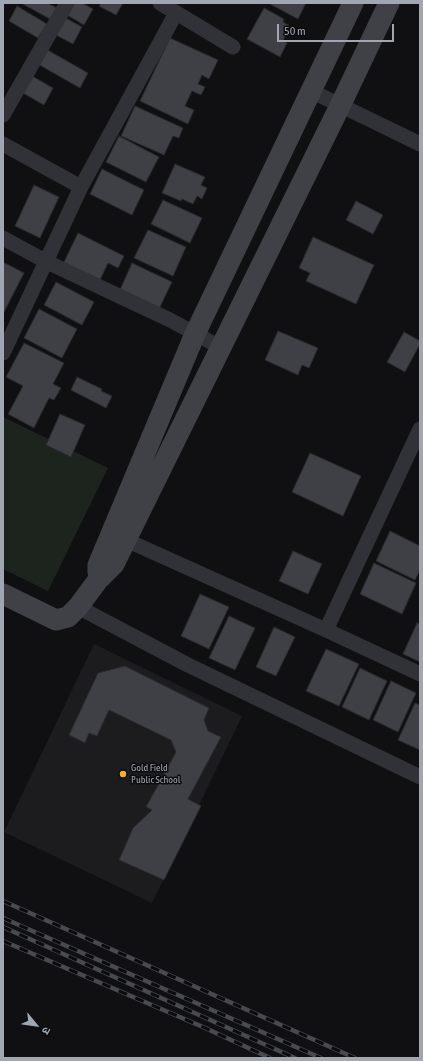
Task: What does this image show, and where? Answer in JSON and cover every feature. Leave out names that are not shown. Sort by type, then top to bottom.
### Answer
[{"type":"street","points":[[3,115],[67,3]]},
{"type":"street","points":[[160,3],[233,47]]},
{"type":"street","points":[[120,535],[195,334],[353,3]]},
{"type":"street","points":[[3,594],[56,620],[68,617],[78,607],[98,580],[98,565],[120,535],[220,347],[340,106],[389,3]]},
{"type":"street","points":[[3,353],[81,187],[176,13]]},
{"type":"street","points":[[311,91],[420,144]]},
{"type":"street","points":[[3,144],[81,187]]},
{"type":"street","points":[[3,238],[47,262],[170,320],[220,347]]},
{"type":"street","points":[[326,630],[420,429]]},
{"type":"street","points":[[120,535],[420,674]]},
{"type":"street","points":[[78,607],[188,666],[420,777]]},
{"type":"shaded area","points":[[3,417],[108,468],[48,591],[3,569]]},
{"type":"shaded area","name":"Gold Field Public School","points":[[94,644],[242,716],[152,903],[4,832]]},
{"type":"building","points":[[21,3],[47,3],[57,8],[50,19]]},
{"type":"building","points":[[73,3],[82,3],[93,9],[84,25],[67,15]]},
{"type":"building","points":[[101,3],[123,3],[116,15],[99,6]]},
{"type":"building","points":[[268,3],[306,3],[298,19]]},
{"type":"building","points":[[17,6],[47,24],[38,38],[9,21]]},
{"type":"building","points":[[264,8],[284,19],[283,22],[290,26],[283,41],[287,43],[280,57],[247,39]]},
{"type":"building","points":[[62,16],[82,27],[73,44],[52,33]]},
{"type":"building","points":[[170,38],[218,60],[209,79],[202,75],[198,84],[205,87],[201,95],[192,91],[185,106],[194,110],[188,124],[140,101]]},
{"type":"building","points":[[44,48],[88,73],[80,88],[36,63]]},
{"type":"building","points":[[32,76],[53,88],[44,105],[23,93]]},
{"type":"building","points":[[135,106],[183,128],[179,138],[173,136],[164,155],[121,136]]},
{"type":"building","points":[[119,136],[159,157],[146,182],[106,162]]},
{"type":"building","points":[[175,164],[205,177],[201,185],[207,188],[202,199],[197,196],[193,204],[162,193]]},
{"type":"building","points":[[102,169],[144,190],[132,215],[90,194]]},
{"type":"building","points":[[34,185],[59,197],[40,238],[15,226]]},
{"type":"building","points":[[163,200],[202,218],[190,243],[151,224]]},
{"type":"building","points":[[356,201],[383,215],[373,234],[346,220]]},
{"type":"building","points":[[148,230],[186,247],[173,276],[134,258]]},
{"type":"building","points":[[78,233],[124,256],[118,268],[108,263],[99,282],[63,264]]},
{"type":"building","points":[[313,237],[374,265],[356,304],[306,281],[310,273],[299,268]]},
{"type":"building","points":[[3,262],[24,273],[3,314]]},
{"type":"building","points":[[132,263],[172,282],[158,311],[119,292]]},
{"type":"building","points":[[56,282],[94,302],[82,325],[44,305]]},
{"type":"building","points":[[39,309],[77,329],[62,358],[24,338]]},
{"type":"building","points":[[278,331],[318,348],[309,368],[302,365],[298,375],[265,360]]},
{"type":"building","points":[[404,332],[420,341],[420,344],[405,372],[387,362]]},
{"type":"building","points":[[24,343],[64,363],[53,384],[61,388],[54,400],[49,398],[34,428],[8,414],[23,386],[6,377]]},
{"type":"building","points":[[77,377],[102,389],[101,391],[112,396],[106,408],[71,390]]},
{"type":"building","points":[[60,414],[85,425],[71,457],[46,445]]},
{"type":"building","points":[[310,453],[361,476],[343,516],[292,492]]},
{"type":"building","points":[[390,531],[420,546],[420,570],[415,580],[376,561]]},
{"type":"building","points":[[293,551],[322,564],[308,594],[279,581]]},
{"type":"building","points":[[374,563],[416,583],[402,614],[360,594]]},
{"type":"building","points":[[200,594],[229,607],[209,649],[181,636]]},
{"type":"building","points":[[229,616],[255,628],[235,670],[209,658]]},
{"type":"building","points":[[417,623],[420,624],[420,662],[403,654]]},
{"type":"building","points":[[274,627],[295,637],[276,676],[256,667]]},
{"type":"building","points":[[326,649],[359,664],[339,706],[306,691]]},
{"type":"building","points":[[125,666],[209,708],[204,720],[208,731],[221,737],[188,799],[201,806],[164,880],[119,860],[133,828],[152,810],[146,807],[176,752],[171,740],[109,710],[97,736],[89,733],[85,743],[69,735],[98,673]]},
{"type":"building","points":[[360,668],[387,681],[369,720],[342,707]]},
{"type":"building","points":[[391,681],[416,693],[398,732],[373,720]]},
{"type":"building","points":[[415,703],[420,705],[420,750],[398,740]]},
{"type":"railway","points":[[3,901],[355,1058]]},
{"type":"railway","points":[[3,918],[321,1058]]},
{"type":"railway","points":[[3,927],[295,1058]]},
{"type":"railway","points":[[3,941],[203,1027],[270,1058]]},
{"type":"place","name":"Gold Field Public School","points":[[123,774]]}]
